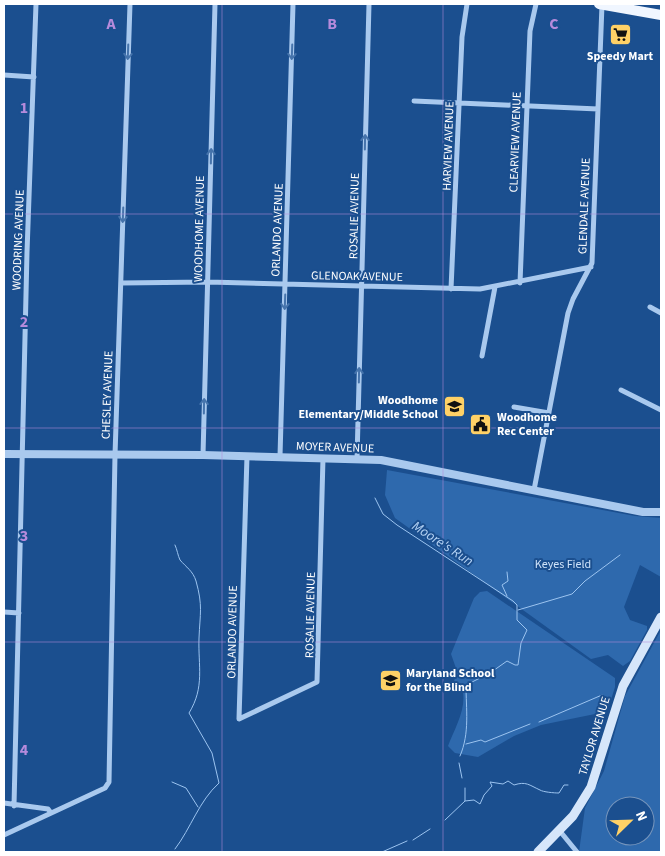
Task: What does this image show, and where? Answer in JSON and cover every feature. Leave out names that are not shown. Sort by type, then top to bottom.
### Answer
[{"type":"main road","points":[[607,4],[661,15]]},
{"type":"main road","name":"TAYLOR AVENUE","points":[[538,852],[579,808],[591,787],[623,686],[661,617]]},
{"type":"street","name":"WOODRING AVENUE","points":[[14,806],[22,455],[36,4]]},
{"type":"street","name":"CHESLEY AVENUE","points":[[51,813],[108,786],[115,455],[130,4]]},
{"type":"street","name":"WOODHOME AVENUE","points":[[203,455],[215,4]]},
{"type":"street","name":"ORLANDO AVENUE","points":[[280,456],[293,4]]},
{"type":"street","name":"ROSALIE AVENUE","points":[[357,458],[369,4]]},
{"type":"street","name":"HARVIEW AVENUE","points":[[451,289],[463,24],[467,4]]},
{"type":"street","name":"CLEARVIEW AVENUE","points":[[520,283],[530,31],[536,4]]},
{"type":"street","name":"GLENDALE AVENUE","points":[[534,490],[570,307],[591,267],[598,109],[607,4]]},
{"type":"street","points":[[4,75],[34,77]]},
{"type":"street","points":[[414,101],[598,109]]},
{"type":"street","name":"GLENOAK AVENUE","points":[[121,283],[208,282],[451,289],[495,287],[591,267]]},
{"type":"street","points":[[482,356],[495,287]]},
{"type":"street","points":[[650,307],[661,313]]},
{"type":"street","points":[[621,390],[661,410]]},
{"type":"street","points":[[514,407],[549,413]]},
{"type":"street","name":"MOYER AVENUE","points":[[4,454],[357,458],[393,462],[643,512],[661,512]]},
{"type":"street","name":"ORLANDO AVENUE","points":[[247,456],[239,720],[317,682]]},
{"type":"street","name":"ROSALIE AVENUE","points":[[317,682],[324,458]]},
{"type":"street","points":[[4,612],[19,613]]},
{"type":"street","points":[[4,803],[14,806],[48,809],[51,813],[4,835]]},
{"type":"street","points":[[559,830],[577,852]]},
{"type":"green space","name":"Keyes Field","points":[[387,470],[635,516],[661,518],[661,577],[640,565],[624,607],[630,620],[647,626],[647,630],[630,661],[623,666],[608,655],[591,659],[395,518],[385,495]]},
{"type":"green space","points":[[487,591],[615,678],[615,687],[609,706],[595,714],[541,725],[514,736],[478,757],[455,753],[448,746],[463,706],[463,692],[453,685],[457,671],[451,654],[474,598],[480,592]]},
{"type":"green space","points":[[661,630],[661,852],[579,852],[585,808],[604,771],[625,696]]},
{"type":"waterway","name":"Moore's Run","points":[[375,498],[383,514],[397,525],[513,601],[517,605],[517,620],[527,630],[521,643],[518,665],[507,661],[490,673],[466,685],[466,730],[460,756]]},
{"type":"waterway","points":[[175,545],[180,560],[195,578],[200,603],[200,676],[197,694],[189,713],[212,753],[219,783],[206,798],[175,849]]},
{"type":"waterway","name":"Moore's Run","points":[[518,610],[572,594],[585,581],[620,555]]},
{"type":"waterway","name":"Moore's Run","points":[[507,572],[508,581],[502,585],[507,596]]},
{"type":"waterway","name":"Moore's Run","points":[[539,722],[602,695]]},
{"type":"waterway","name":"Moore's Run","points":[[466,744],[481,740],[485,742],[530,724]]},
{"type":"waterway","name":"Moore's Run","points":[[459,763],[462,778]]},
{"type":"waterway","name":"Moore's Run","points":[[465,801],[474,800],[480,804],[484,795],[492,786],[490,782],[503,784],[508,781],[514,785],[525,784],[544,791],[557,793],[559,793],[564,785],[568,785]]},
{"type":"waterway","points":[[172,782],[186,788],[198,807]]},
{"type":"waterway","name":"Moore's Run","points":[[445,820],[465,801],[465,788]]},
{"type":"waterway","name":"Moore's Run","points":[[413,840],[430,829]]},
{"type":"waterway","name":"Moore's Run","points":[[382,852],[407,841]]},
{"type":"place","name":"Speedy Mart","points":[[620,35]]},
{"type":"place","name":"Woodhome Elementary/Middle School","points":[[454,407]]},
{"type":"place","name":"Woodhome Rec Center","points":[[481,424]]},
{"type":"place","name":"Maryland School for the Blind","points":[[390,680]]}]
